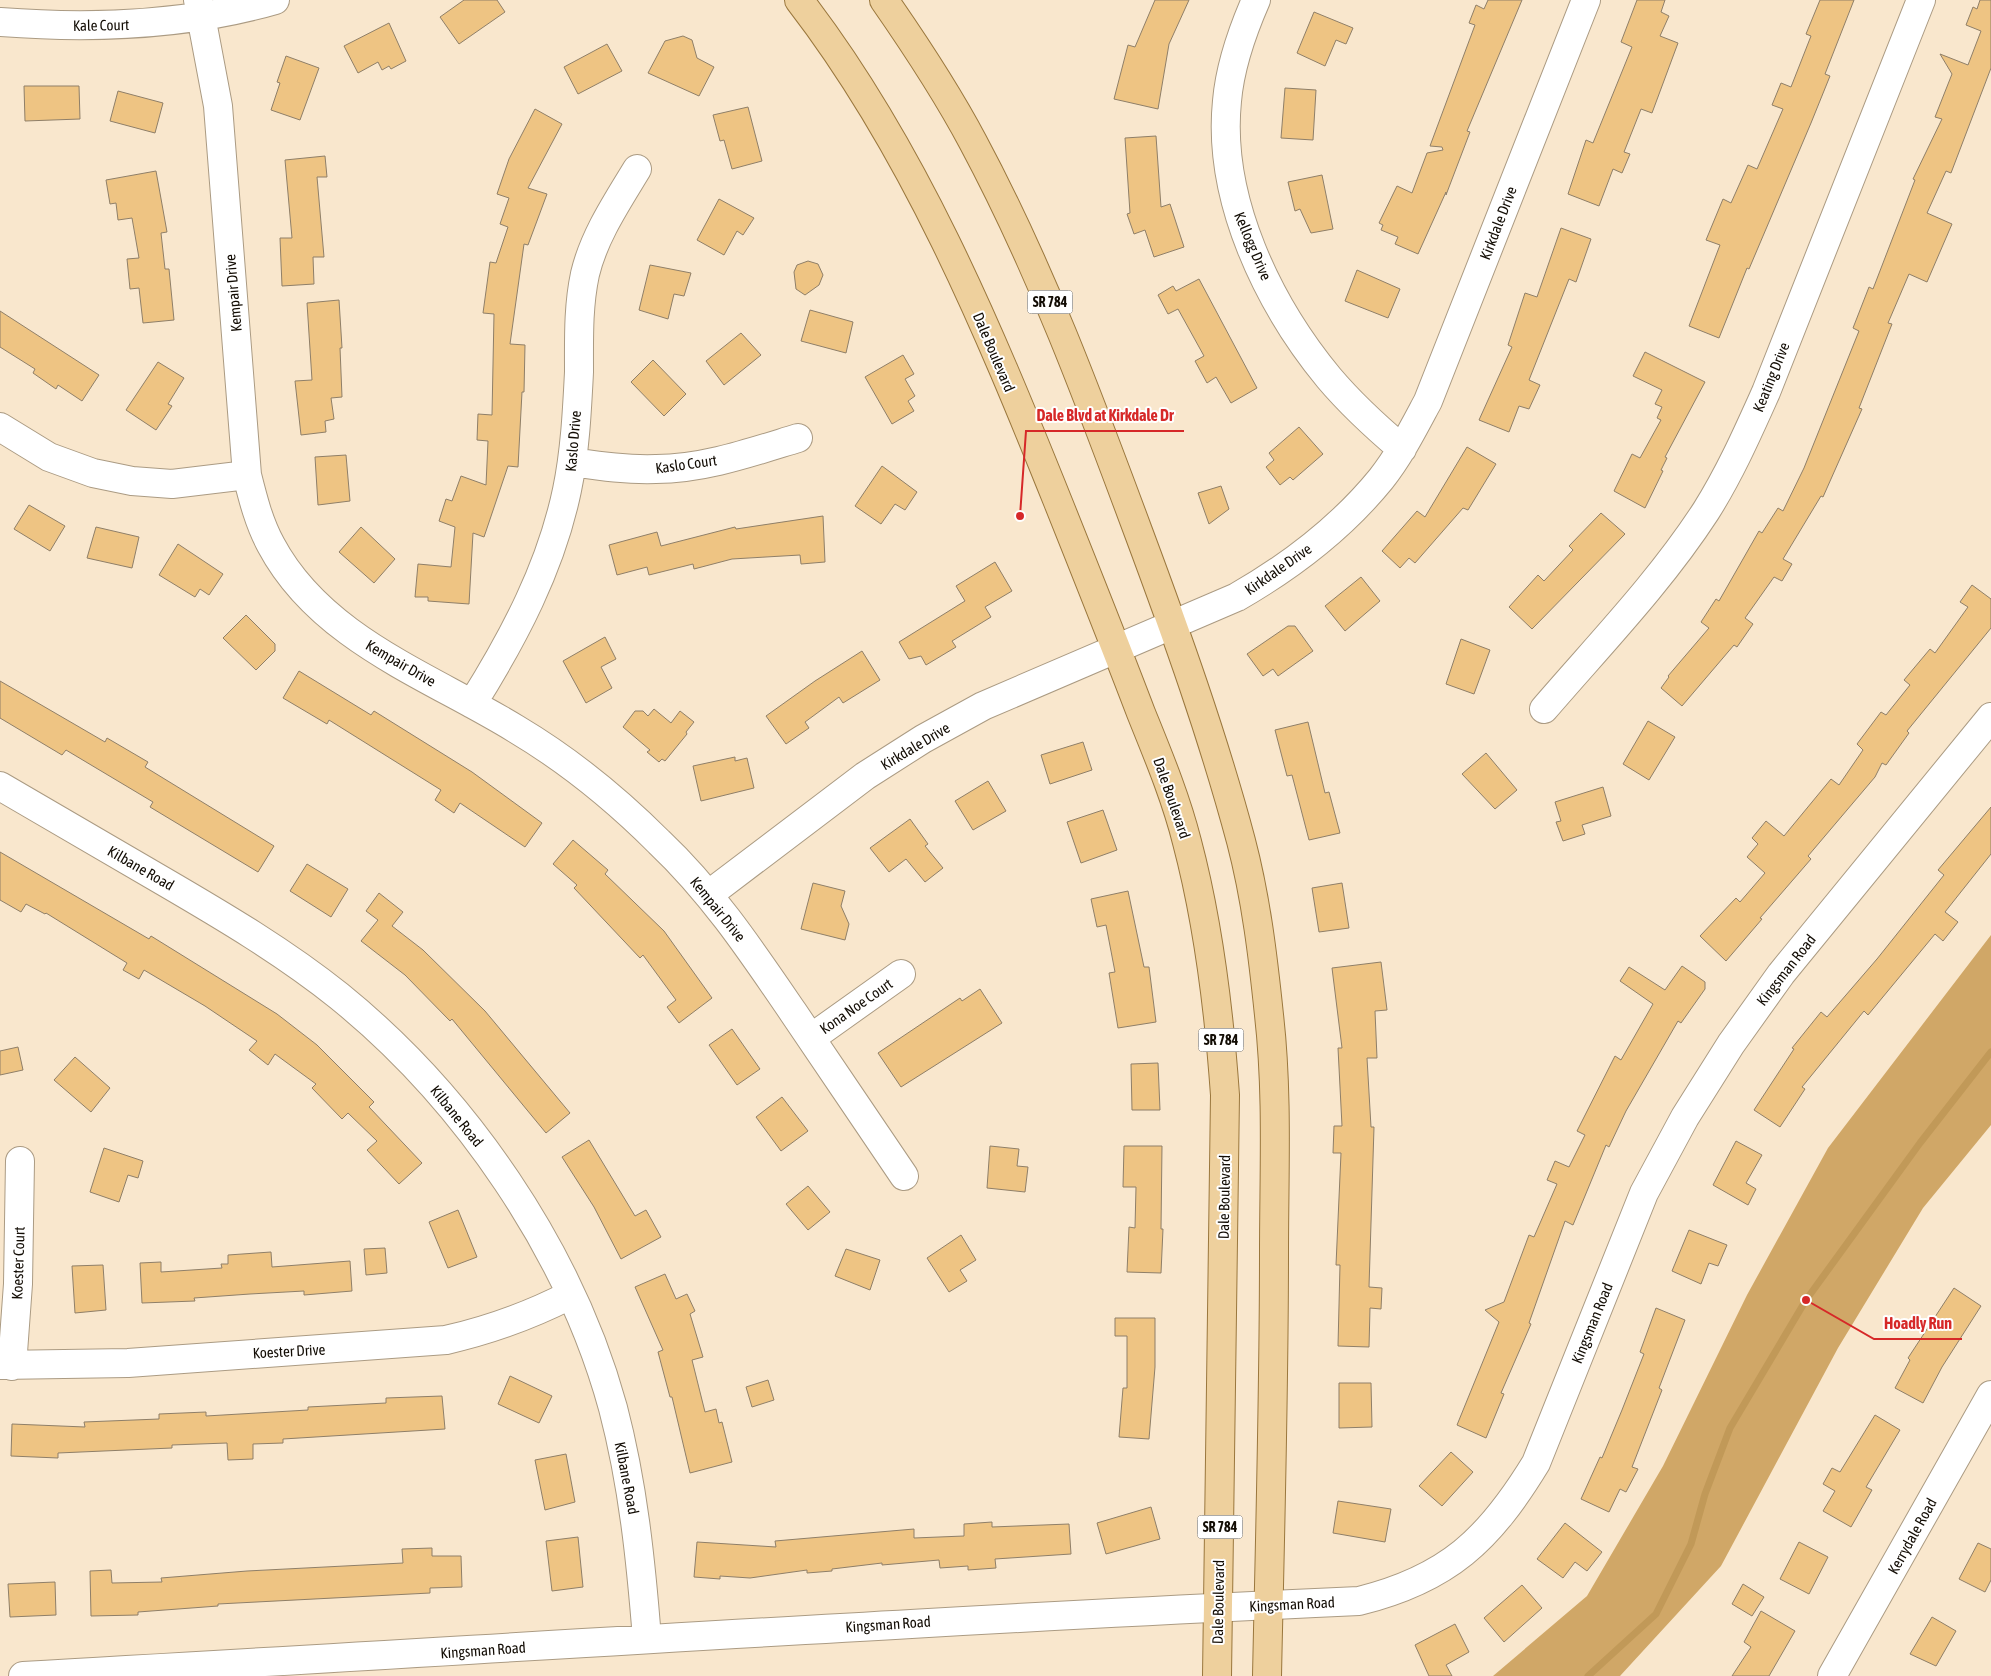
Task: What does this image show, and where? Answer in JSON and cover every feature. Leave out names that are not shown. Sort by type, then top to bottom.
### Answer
[{"type":"main road","name":"Dale Boulevard","points":[[799,0],[863,92],[922,198],[961,277],[1042,461],[1165,773],[1186,839],[1202,906],[1220,1020],[1226,1095],[1217,1676]]},
{"type":"main road","name":"SR 784","points":[[884,0],[922,56],[971,138],[1010,215],[1088,396],[1173,625],[1203,713],[1242,843],[1259,930],[1270,1021],[1275,1119],[1267,1676]]},
{"type":"street","name":"Kale Court","points":[[0,22],[69,26],[147,24],[200,8],[275,0]]},
{"type":"street","name":"Kellogg Drive","points":[[1256,0],[1234,59],[1227,101],[1225,133],[1228,173],[1239,219],[1251,248],[1305,345],[1329,378],[1363,416],[1402,449]]},
{"type":"street","name":"Kirkdale Drive","points":[[708,895],[865,776],[922,739],[983,706],[1237,598],[1307,552],[1346,517],[1381,478],[1402,449],[1428,401],[1586,0]]},
{"type":"street","name":"Keating Drive","points":[[1544,709],[1662,570],[1705,511],[1742,447],[1766,392],[1921,0]]},
{"type":"street","name":"Kempair Drive","points":[[200,8],[218,106],[247,475],[256,511],[271,545],[291,576],[315,604],[361,640],[516,729],[563,761],[622,807],[661,843],[708,895],[746,943],[904,1176]]},
{"type":"street","name":"Kaslo Drive","points":[[472,704],[504,654],[530,601],[551,546],[567,490],[572,462],[578,374],[579,309],[585,273],[597,238],[637,169]]},
{"type":"street","points":[[0,426],[49,457],[93,473],[132,481],[172,484],[247,475]]},
{"type":"street","name":"Kaslo Court","points":[[572,462],[614,468],[658,469],[709,463],[798,438]]},
{"type":"street","name":"Kingsman Road","points":[[23,1676],[930,1622],[1359,1601],[1392,1593],[1423,1580],[1458,1557],[1487,1532],[1512,1503],[1536,1463],[1644,1193],[1685,1118],[1731,1044],[1781,974],[1991,717]]},
{"type":"street","name":"Kilbane Road","points":[[0,786],[216,912],[271,947],[336,994],[370,1022],[417,1068],[461,1118],[490,1156],[536,1228],[570,1295],[590,1341],[612,1407],[625,1461],[640,1555],[647,1639]]},
{"type":"street","name":"Kona Noe Court","points":[[810,1038],[900,974]]},
{"type":"street","name":"Koester Court","points":[[6,1365],[18,1284],[20,1161]]},
{"type":"street","name":"Koester Drive","points":[[6,1365],[128,1363],[446,1340],[489,1330],[530,1315],[570,1295]]},
{"type":"street","name":"Kerrydale Road","points":[[1832,1676],[1991,1395]]},
{"type":"shaded area","points":[[1991,935],[1991,1125],[1923,1208],[1838,1348],[1721,1566],[1620,1676],[1493,1676],[1587,1596],[1663,1466],[1747,1295],[1828,1148]]},
{"type":"building","points":[[464,0],[497,0],[505,12],[459,44],[440,17]]},
{"type":"building","points":[[1155,0],[1189,0],[1169,44],[1158,109],[1114,99],[1128,45],[1135,47]]},
{"type":"building","points":[[1488,0],[1522,0],[1467,131],[1470,132],[1446,195],[1446,192],[1418,254],[1395,244],[1398,237],[1381,230],[1383,225],[1379,223],[1397,186],[1412,193],[1427,153],[1443,150],[1442,147],[1430,146],[1475,25],[1469,23],[1476,5],[1484,9]]},
{"type":"building","points":[[1637,0],[1665,0],[1661,12],[1669,16],[1660,36],[1678,43],[1652,113],[1641,109],[1624,152],[1630,154],[1622,173],[1613,169],[1599,206],[1568,194],[1586,140],[1593,143],[1632,47],[1621,42]]},
{"type":"building","points":[[1820,0],[1854,0],[1825,74],[1830,76],[1749,269],[1747,268],[1719,338],[1689,326],[1720,245],[1706,240],[1723,199],[1731,203],[1748,165],[1757,169],[1783,109],[1772,105],[1781,83],[1791,87],[1811,36],[1806,34]]},
{"type":"building","points":[[1980,0],[1991,0],[1991,68],[1951,173],[1946,171],[1927,213],[1952,224],[1927,282],[1909,274],[1888,323],[1892,324],[1859,408],[1862,409],[1823,497],[1821,496],[1783,559],[1792,564],[1782,581],[1774,577],[1745,618],[1753,624],[1737,647],[1734,645],[1682,706],[1661,688],[1668,676],[1709,628],[1701,622],[1716,599],[1719,601],[1759,531],[1762,533],[1778,508],[1783,511],[1804,468],[1859,331],[1853,328],[1869,287],[1873,289],[1915,180],[1913,179],[1942,119],[1935,117],[1952,74],[1940,54],[1968,65],[1981,31],[1966,25],[1973,7],[1977,9]]},
{"type":"building","points":[[1314,12],[1353,28],[1346,44],[1336,40],[1325,66],[1297,53]]},
{"type":"building","points":[[389,23],[406,61],[391,69],[389,66],[382,70],[378,62],[358,73],[344,46]]},
{"type":"building","points":[[683,36],[692,40],[697,58],[714,67],[699,96],[648,73],[665,41]]},
{"type":"building","points":[[607,44],[622,71],[578,94],[564,67]]},
{"type":"building","points":[[286,56],[319,68],[300,120],[271,110],[280,83],[277,82]]},
{"type":"building","points":[[24,86],[79,86],[80,119],[25,121]]},
{"type":"building","points":[[1285,88],[1316,90],[1313,140],[1281,138]]},
{"type":"building","points":[[118,91],[163,103],[155,133],[110,121]]},
{"type":"building","points":[[748,107],[762,161],[732,169],[724,140],[720,141],[713,115]]},
{"type":"building","points":[[535,109],[562,124],[528,188],[547,194],[528,245],[524,244],[510,344],[525,345],[524,392],[522,392],[518,467],[508,466],[484,537],[473,533],[469,604],[428,601],[428,597],[415,597],[418,564],[451,567],[455,527],[439,521],[446,499],[452,501],[461,476],[486,485],[488,441],[477,440],[478,414],[492,415],[494,314],[483,313],[490,262],[496,263],[508,227],[500,224],[509,198],[497,194],[509,159]]},
{"type":"building","points":[[1156,136],[1161,207],[1170,204],[1184,247],[1154,257],[1145,230],[1134,234],[1127,214],[1130,213],[1125,138]]},
{"type":"building","points":[[325,156],[327,177],[317,177],[324,257],[313,257],[314,284],[282,286],[280,238],[292,238],[285,160]]},
{"type":"building","points":[[156,171],[167,232],[161,233],[165,269],[169,269],[174,320],[143,323],[139,288],[130,289],[127,259],[139,258],[132,218],[118,220],[116,203],[110,204],[106,180]]},
{"type":"building","points":[[1322,175],[1333,229],[1311,233],[1300,209],[1295,211],[1288,182]]},
{"type":"building","points":[[719,199],[754,218],[743,235],[737,231],[724,255],[697,240]]},
{"type":"building","points":[[1561,228],[1591,239],[1576,282],[1569,279],[1529,380],[1540,385],[1529,409],[1519,406],[1509,432],[1479,420],[1512,347],[1508,345],[1525,293],[1537,297]]},
{"type":"building","points":[[808,261],[818,264],[823,275],[819,285],[805,295],[796,289],[794,272],[797,265]]},
{"type":"building","points":[[650,265],[691,273],[684,296],[674,294],[668,319],[639,310]]},
{"type":"building","points":[[1357,270],[1400,289],[1388,318],[1345,301]]},
{"type":"building","points":[[1199,279],[1257,388],[1231,403],[1216,377],[1207,383],[1195,361],[1204,356],[1178,309],[1168,314],[1158,295],[1173,286],[1176,291]]},
{"type":"building","points":[[339,300],[342,348],[340,348],[342,397],[331,398],[334,419],[325,421],[326,432],[301,435],[295,381],[312,380],[307,303]]},
{"type":"building","points":[[810,310],[853,322],[846,353],[801,341]]},
{"type":"building","points":[[0,311],[99,375],[82,401],[58,385],[56,389],[33,373],[35,369],[0,347]]},
{"type":"building","points":[[741,333],[761,355],[724,385],[706,361]]},
{"type":"building","points":[[1645,352],[1705,382],[1665,457],[1667,458],[1661,470],[1663,471],[1645,508],[1614,491],[1632,454],[1640,458],[1661,420],[1657,418],[1662,407],[1655,404],[1662,390],[1633,376]]},
{"type":"building","points":[[903,355],[914,374],[905,379],[915,396],[908,401],[914,411],[892,424],[865,377]]},
{"type":"building","points":[[653,360],[686,394],[664,416],[631,382]]},
{"type":"building","points":[[158,362],[184,378],[168,404],[172,406],[156,430],[126,410]]},
{"type":"building","points":[[1299,427],[1323,454],[1293,480],[1290,477],[1280,485],[1266,467],[1274,460],[1269,453]]},
{"type":"building","points":[[1467,447],[1496,464],[1468,510],[1463,508],[1415,563],[1409,558],[1400,568],[1382,551],[1417,511],[1425,517]]},
{"type":"building","points":[[346,455],[350,501],[318,505],[315,457]]},
{"type":"building","points":[[882,466],[917,492],[905,510],[895,504],[881,524],[855,506]]},
{"type":"building","points":[[1221,486],[1229,509],[1209,524],[1198,493]]},
{"type":"building","points":[[29,505],[65,526],[50,551],[14,529]]},
{"type":"building","points":[[1601,513],[1625,534],[1532,629],[1509,607],[1538,575],[1544,581],[1573,550],[1569,546]]},
{"type":"building","points":[[823,516],[825,562],[801,564],[800,555],[732,559],[694,569],[693,564],[649,575],[647,567],[617,575],[609,545],[657,532],[661,546],[735,527],[736,529]]},
{"type":"building","points":[[96,527],[139,537],[132,568],[87,558]]},
{"type":"building","points":[[361,527],[395,559],[374,583],[339,552]]},
{"type":"building","points":[[178,544],[223,574],[209,595],[200,589],[195,597],[159,575]]},
{"type":"building","points":[[995,562],[1012,591],[985,607],[991,617],[952,641],[956,647],[926,665],[921,656],[909,659],[899,642],[965,601],[956,586]]},
{"type":"building","points":[[1361,577],[1380,601],[1345,631],[1325,606]]},
{"type":"building","points":[[1972,585],[1991,599],[1991,628],[1907,731],[1909,733],[1886,765],[1882,763],[1875,777],[1808,856],[1811,859],[1726,961],[1700,936],[1736,898],[1740,902],[1765,873],[1747,857],[1758,844],[1752,838],[1766,821],[1784,836],[1831,779],[1839,785],[1863,750],[1857,744],[1881,712],[1886,715],[1910,685],[1904,680],[1930,649],[1935,653],[1968,607],[1960,602]]},
{"type":"building","points":[[246,615],[275,644],[275,651],[256,670],[223,638]]},
{"type":"building","points":[[1288,626],[1295,626],[1313,651],[1278,676],[1273,669],[1263,676],[1247,654]]},
{"type":"building","points":[[605,637],[616,659],[601,667],[612,688],[586,703],[563,661]]},
{"type":"building","points":[[1461,639],[1490,650],[1474,694],[1446,684]]},
{"type":"building","points":[[862,651],[880,680],[843,703],[839,697],[805,722],[809,728],[786,744],[766,716],[815,681]]},
{"type":"building","points":[[299,671],[371,715],[374,711],[472,772],[542,823],[525,847],[460,803],[454,813],[435,800],[441,790],[329,720],[327,724],[283,698]]},
{"type":"building","points":[[0,681],[105,742],[107,738],[148,762],[145,767],[274,846],[258,872],[150,807],[153,802],[66,750],[62,755],[0,718]]},
{"type":"building","points":[[654,709],[671,723],[680,711],[694,722],[686,732],[687,734],[665,761],[662,759],[659,762],[647,752],[650,750],[623,727],[635,711],[643,711],[648,716]]},
{"type":"building","points":[[1648,721],[1675,737],[1649,780],[1623,764]]},
{"type":"building","points":[[1308,722],[1325,793],[1329,792],[1340,833],[1309,840],[1292,775],[1287,776],[1275,730]]},
{"type":"building","points":[[1083,742],[1092,770],[1050,784],[1041,755]]},
{"type":"building","points":[[1486,753],[1517,790],[1495,809],[1462,774]]},
{"type":"building","points":[[735,757],[735,761],[747,758],[754,788],[701,801],[693,766]]},
{"type":"building","points":[[988,781],[1006,811],[973,830],[955,801]]},
{"type":"building","points":[[1603,787],[1611,816],[1582,825],[1585,834],[1563,841],[1556,822],[1561,821],[1555,802]]},
{"type":"building","points":[[1991,807],[1991,854],[1945,912],[1958,922],[1943,941],[1935,934],[1868,1015],[1864,1011],[1802,1087],[1805,1089],[1780,1127],[1754,1110],[1794,1049],[1792,1048],[1821,1012],[1827,1017],[1877,959],[1944,875],[1938,870]]},
{"type":"building","points":[[1103,810],[1117,850],[1081,863],[1067,822]]},
{"type":"building","points":[[910,819],[928,844],[925,846],[943,868],[925,882],[906,859],[889,872],[870,848]]},
{"type":"building","points":[[573,840],[608,870],[605,874],[664,931],[712,998],[679,1023],[667,1007],[676,1000],[643,955],[640,958],[574,888],[577,885],[553,864]]},
{"type":"building","points":[[0,852],[149,939],[151,936],[277,1014],[317,1045],[374,1102],[369,1107],[422,1163],[399,1184],[367,1150],[377,1141],[348,1113],[342,1119],[312,1088],[316,1084],[275,1054],[268,1065],[249,1050],[257,1041],[205,1006],[144,970],[139,979],[123,970],[127,963],[46,913],[26,904],[21,912],[0,900]]},
{"type":"building","points":[[307,864],[348,889],[331,917],[290,891]]},
{"type":"building","points":[[813,883],[845,891],[841,906],[849,924],[845,940],[801,929]]},
{"type":"building","points":[[1342,883],[1349,928],[1319,932],[1312,888]]},
{"type":"building","points":[[1128,891],[1144,967],[1149,967],[1156,1022],[1118,1028],[1109,973],[1115,972],[1106,925],[1097,927],[1091,899]]},
{"type":"building","points":[[379,893],[403,912],[392,926],[423,950],[485,1011],[570,1113],[546,1133],[452,1019],[450,1021],[405,975],[361,941],[378,920],[366,911]]},
{"type":"building","points":[[1381,962],[1387,1010],[1375,1011],[1377,1058],[1367,1058],[1371,1127],[1374,1127],[1369,1287],[1382,1288],[1381,1309],[1370,1308],[1369,1347],[1338,1346],[1340,1265],[1336,1265],[1341,1153],[1333,1153],[1334,1126],[1342,1126],[1338,1048],[1342,1048],[1332,968]]},
{"type":"building","points":[[1682,966],[1705,982],[1705,989],[1681,1023],[1678,1021],[1626,1111],[1609,1147],[1606,1145],[1573,1225],[1565,1221],[1529,1323],[1531,1324],[1501,1393],[1504,1394],[1486,1438],[1457,1425],[1499,1322],[1485,1310],[1504,1302],[1529,1235],[1534,1237],[1557,1184],[1547,1180],[1555,1161],[1569,1167],[1585,1135],[1577,1131],[1615,1056],[1621,1060],[1653,1004],[1620,981],[1629,967],[1665,990]]},
{"type":"building","points":[[980,989],[1002,1023],[901,1087],[878,1053],[960,998],[962,1001]]},
{"type":"building","points":[[732,1029],[760,1069],[737,1085],[709,1045]]},
{"type":"building","points":[[18,1047],[23,1070],[0,1075],[0,1051]]},
{"type":"building","points":[[75,1057],[110,1088],[91,1112],[54,1080]]},
{"type":"building","points":[[1158,1063],[1160,1110],[1132,1110],[1131,1064]]},
{"type":"building","points":[[782,1097],[808,1131],[781,1151],[756,1117]]},
{"type":"building","points":[[589,1140],[635,1216],[646,1210],[661,1237],[621,1259],[594,1207],[562,1157]]},
{"type":"building","points":[[1736,1141],[1762,1155],[1746,1183],[1756,1189],[1748,1205],[1713,1185]]},
{"type":"building","points":[[990,1146],[1019,1149],[1017,1166],[1028,1167],[1025,1192],[987,1188]]},
{"type":"building","points":[[1124,1146],[1162,1146],[1161,1229],[1163,1229],[1161,1273],[1127,1272],[1129,1227],[1135,1228],[1136,1187],[1123,1187]]},
{"type":"building","points":[[104,1148],[143,1161],[138,1178],[128,1175],[119,1202],[90,1192]]},
{"type":"building","points":[[808,1186],[830,1212],[808,1230],[786,1204]]},
{"type":"building","points":[[458,1210],[477,1257],[448,1268],[429,1222]]},
{"type":"building","points":[[1689,1230],[1727,1245],[1718,1266],[1709,1263],[1701,1284],[1672,1271]]},
{"type":"building","points":[[961,1235],[976,1260],[960,1270],[967,1281],[949,1292],[927,1258]]},
{"type":"building","points":[[385,1248],[387,1273],[366,1275],[364,1249]]},
{"type":"building","points":[[846,1249],[880,1260],[870,1290],[835,1276]]},
{"type":"building","points":[[271,1252],[272,1267],[350,1261],[352,1291],[304,1295],[304,1291],[250,1294],[194,1298],[195,1301],[142,1303],[140,1263],[161,1262],[161,1272],[222,1268],[221,1264],[228,1264],[228,1255]]},
{"type":"building","points":[[103,1265],[106,1310],[75,1313],[72,1266]]},
{"type":"building","points":[[665,1274],[676,1299],[687,1294],[695,1311],[690,1314],[703,1357],[692,1360],[705,1412],[716,1409],[719,1423],[722,1422],[732,1462],[690,1473],[672,1397],[670,1397],[658,1352],[663,1350],[635,1287]]},
{"type":"building","points":[[1954,1288],[1981,1306],[1942,1367],[1923,1403],[1895,1388],[1910,1360],[1908,1358]]},
{"type":"building","points":[[1656,1308],[1685,1320],[1659,1388],[1662,1390],[1632,1467],[1638,1469],[1626,1492],[1620,1489],[1609,1512],[1581,1499],[1600,1457],[1602,1458],[1644,1354],[1640,1352]]},
{"type":"building","points":[[1115,1318],[1155,1318],[1155,1367],[1149,1439],[1119,1437],[1123,1388],[1127,1388],[1127,1336],[1115,1336]]},
{"type":"building","points":[[510,1376],[552,1396],[539,1423],[498,1404]]},
{"type":"building","points":[[768,1380],[774,1400],[752,1407],[746,1387]]},
{"type":"building","points":[[1339,1383],[1371,1383],[1372,1427],[1339,1428]]},
{"type":"building","points":[[442,1396],[445,1429],[283,1439],[283,1443],[253,1444],[253,1459],[228,1460],[227,1443],[172,1445],[172,1448],[58,1453],[58,1458],[11,1456],[12,1424],[85,1427],[84,1422],[159,1419],[159,1414],[206,1412],[206,1416],[308,1410],[308,1407],[386,1403],[386,1398]]},
{"type":"building","points":[[1875,1415],[1900,1430],[1866,1487],[1872,1490],[1851,1527],[1823,1511],[1835,1491],[1823,1484],[1832,1468],[1840,1472]]},
{"type":"building","points":[[1451,1452],[1473,1472],[1442,1506],[1419,1486]]},
{"type":"building","points":[[566,1454],[575,1502],[545,1510],[535,1460]]},
{"type":"building","points":[[1338,1501],[1391,1509],[1385,1542],[1333,1533]]},
{"type":"building","points":[[1151,1507],[1160,1539],[1106,1554],[1097,1523]]},
{"type":"building","points":[[992,1522],[992,1527],[1069,1524],[1071,1554],[995,1559],[996,1568],[968,1570],[968,1566],[940,1568],[939,1560],[882,1565],[882,1563],[807,1573],[807,1570],[750,1578],[720,1576],[720,1579],[694,1577],[697,1542],[776,1547],[775,1541],[914,1529],[914,1538],[964,1536],[964,1524]]},
{"type":"building","points":[[1565,1523],[1602,1552],[1587,1571],[1575,1562],[1563,1578],[1537,1559]]},
{"type":"building","points":[[578,1537],[583,1587],[552,1591],[546,1541]]},
{"type":"building","points":[[1799,1542],[1828,1557],[1809,1594],[1780,1579]]},
{"type":"building","points":[[1978,1543],[1991,1549],[1991,1580],[1985,1592],[1959,1579]]},
{"type":"building","points":[[432,1548],[432,1556],[461,1556],[462,1587],[430,1588],[430,1593],[218,1604],[218,1606],[138,1612],[138,1615],[91,1616],[90,1571],[111,1570],[112,1583],[162,1582],[161,1578],[247,1571],[403,1563],[402,1549]]},
{"type":"building","points":[[55,1582],[56,1615],[10,1617],[8,1584]]},
{"type":"building","points":[[1743,1584],[1764,1597],[1752,1616],[1732,1604]]},
{"type":"building","points":[[1522,1585],[1542,1608],[1504,1642],[1484,1618]]},
{"type":"building","points":[[1761,1611],[1795,1631],[1769,1676],[1732,1676],[1751,1647],[1744,1642]]},
{"type":"building","points":[[1932,1617],[1956,1631],[1936,1666],[1910,1654]]},
{"type":"building","points":[[1455,1624],[1469,1652],[1446,1665],[1452,1676],[1429,1676],[1415,1645]]},
{"type":"waterway","points":[[1588,1676],[1656,1614],[1691,1544],[1705,1494],[1730,1428],[1806,1300],[1920,1143],[1991,1052]]},
{"type":"place","name":"Dale Blvd at Kirkdale Dr","points":[[1020,516]]},
{"type":"place","name":"Hoadly Run","points":[[1806,1300]]}]
